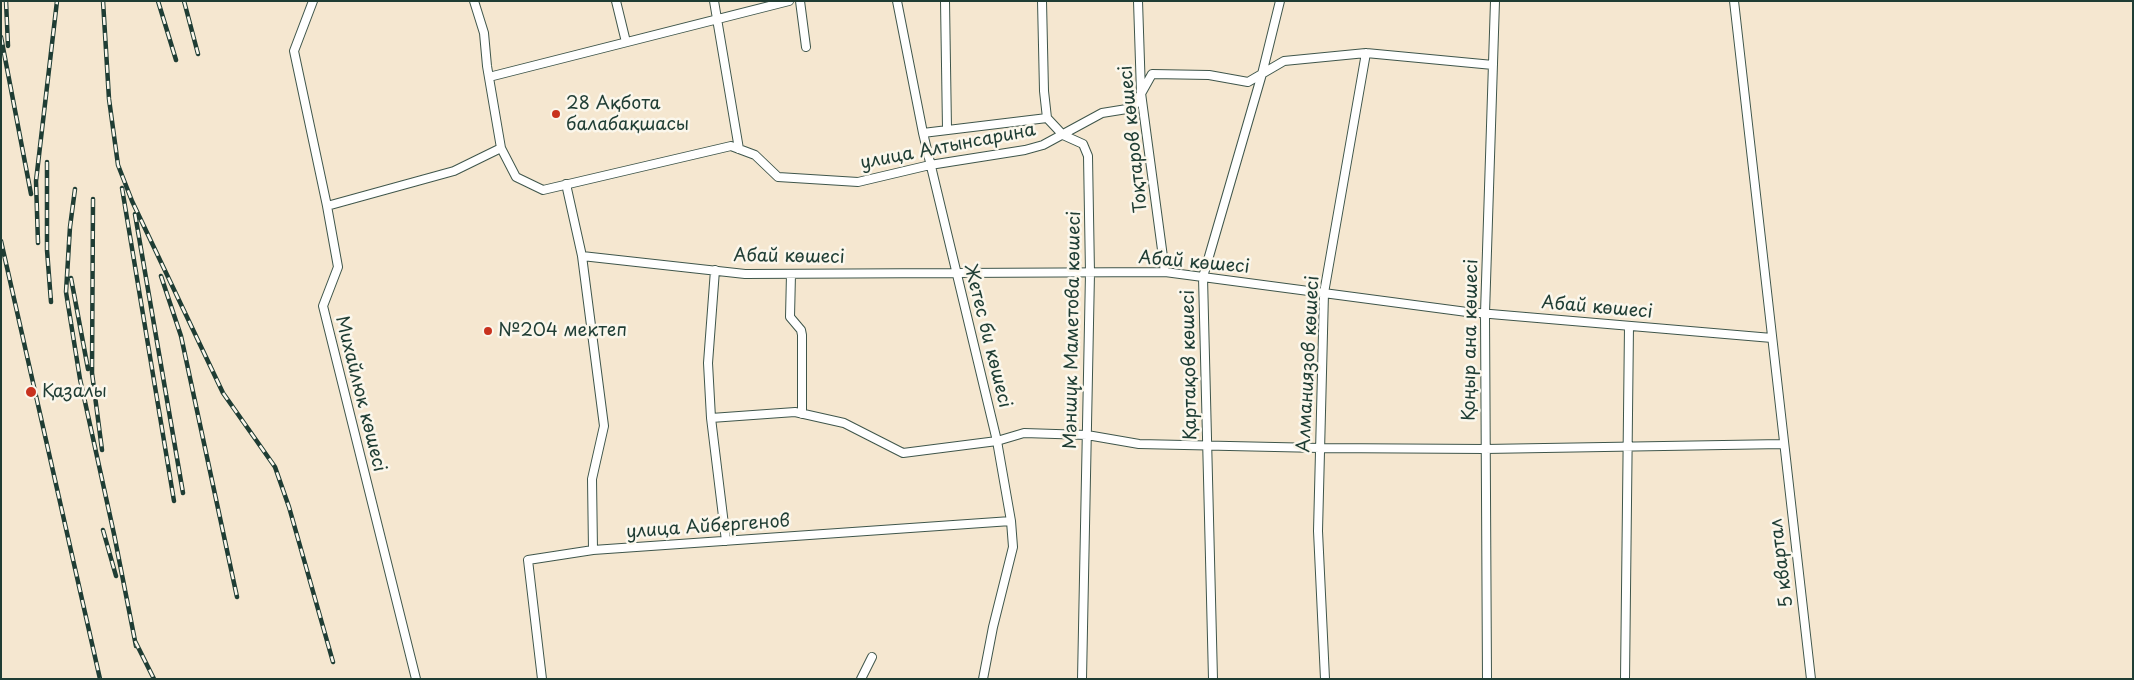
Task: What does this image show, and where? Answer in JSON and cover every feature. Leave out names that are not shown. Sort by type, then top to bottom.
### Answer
[{"type":"street","name":"Михайлюк көшесі","points":[[313,1],[294,51],[338,267],[323,306],[416,679]]},
{"type":"street","name":"улица Алтынсарина","points":[[474,1],[484,33],[489,78],[501,148],[516,177],[543,190],[731,146],[755,155],[778,177],[858,182],[930,165],[1025,150],[1043,145],[1102,113],[1132,108],[1152,74],[1209,76],[1248,82],[1284,61],[1366,53],[1493,65]]},
{"type":"street","points":[[616,1],[626,42]]},
{"type":"street","points":[[714,1],[739,149]]},
{"type":"street","points":[[489,78],[789,1]]},
{"type":"street","points":[[800,1],[806,46]]},
{"type":"street","name":"Жетес би көшесі","points":[[896,1],[930,165],[997,441],[1011,521],[1013,547],[993,627],[983,679]]},
{"type":"street","points":[[945,1],[946,129]]},
{"type":"street","points":[[923,133],[1047,118],[1044,90],[1042,1]]},
{"type":"street","name":"Тоқтаров көшесі","points":[[1138,1],[1141,93],[1165,272]]},
{"type":"street","name":"Қартақов көшесі","points":[[1213,679],[1203,277],[1262,74],[1280,1]]},
{"type":"street","name":"Қоңыр ана көшесі","points":[[1487,679],[1485,312],[1495,1]]},
{"type":"street","name":"5 квартал","points":[[1734,1],[1811,679]]},
{"type":"street","name":"Алманиязов көшесі","points":[[1325,679],[1318,531],[1324,293],[1366,53]]},
{"type":"street","name":"Мәншүк Маметова көшесі","points":[[1047,118],[1063,135],[1083,144],[1088,156],[1090,273],[1082,679]]},
{"type":"street","points":[[327,206],[454,171],[501,148]]},
{"type":"street","points":[[566,184],[582,256],[604,426],[592,479],[593,550]]},
{"type":"street","name":"Абай көшесі","points":[[582,256],[745,274],[1165,272],[1467,312],[1485,312],[1772,338]]},
{"type":"street","points":[[715,270],[708,362],[711,418],[726,541]]},
{"type":"street","points":[[791,274],[790,316],[801,330],[802,335],[802,414]]},
{"type":"street","points":[[1625,679],[1626,446],[1629,326]]},
{"type":"street","points":[[711,418],[796,412],[844,423],[903,453],[997,441],[1024,433],[1087,435],[1139,444],[1320,448],[1485,449],[1783,444]]},
{"type":"street","name":"улица Айбергенов","points":[[542,679],[528,560],[593,550],[1011,521]]},
{"type":"street","points":[[861,679],[872,658]]},
{"type":"railway","points":[[6,1],[8,46]]},
{"type":"railway","points":[[38,243],[36,181],[57,1]]},
{"type":"railway","points":[[103,1],[109,99],[118,165],[132,201],[223,393],[275,467],[289,507],[333,662]]},
{"type":"railway","points":[[158,1],[176,60]]},
{"type":"railway","points":[[184,1],[198,54]]},
{"type":"railway","points":[[1,37],[31,194]]},
{"type":"railway","points":[[47,162],[47,250],[51,302]]},
{"type":"railway","points":[[122,188],[174,501]]},
{"type":"railway","points":[[75,189],[70,227],[66,292],[80,379],[136,646]]},
{"type":"railway","points":[[93,199],[92,373],[102,450]]},
{"type":"railway","points":[[135,214],[183,493]]},
{"type":"railway","points":[[1,241],[100,679]]},
{"type":"railway","points":[[161,276],[181,336],[237,597]]},
{"type":"railway","points":[[71,278],[88,369]]},
{"type":"railway","points":[[103,530],[116,576]]},
{"type":"railway","points":[[135,641],[154,679]]},
{"type":"place","name":"28 Ақбота балабақшасы","points":[[556,114]]},
{"type":"place","name":"№204 мектеп","points":[[488,331]]},
{"type":"place","name":"Қазалы","points":[[31,392]]}]
